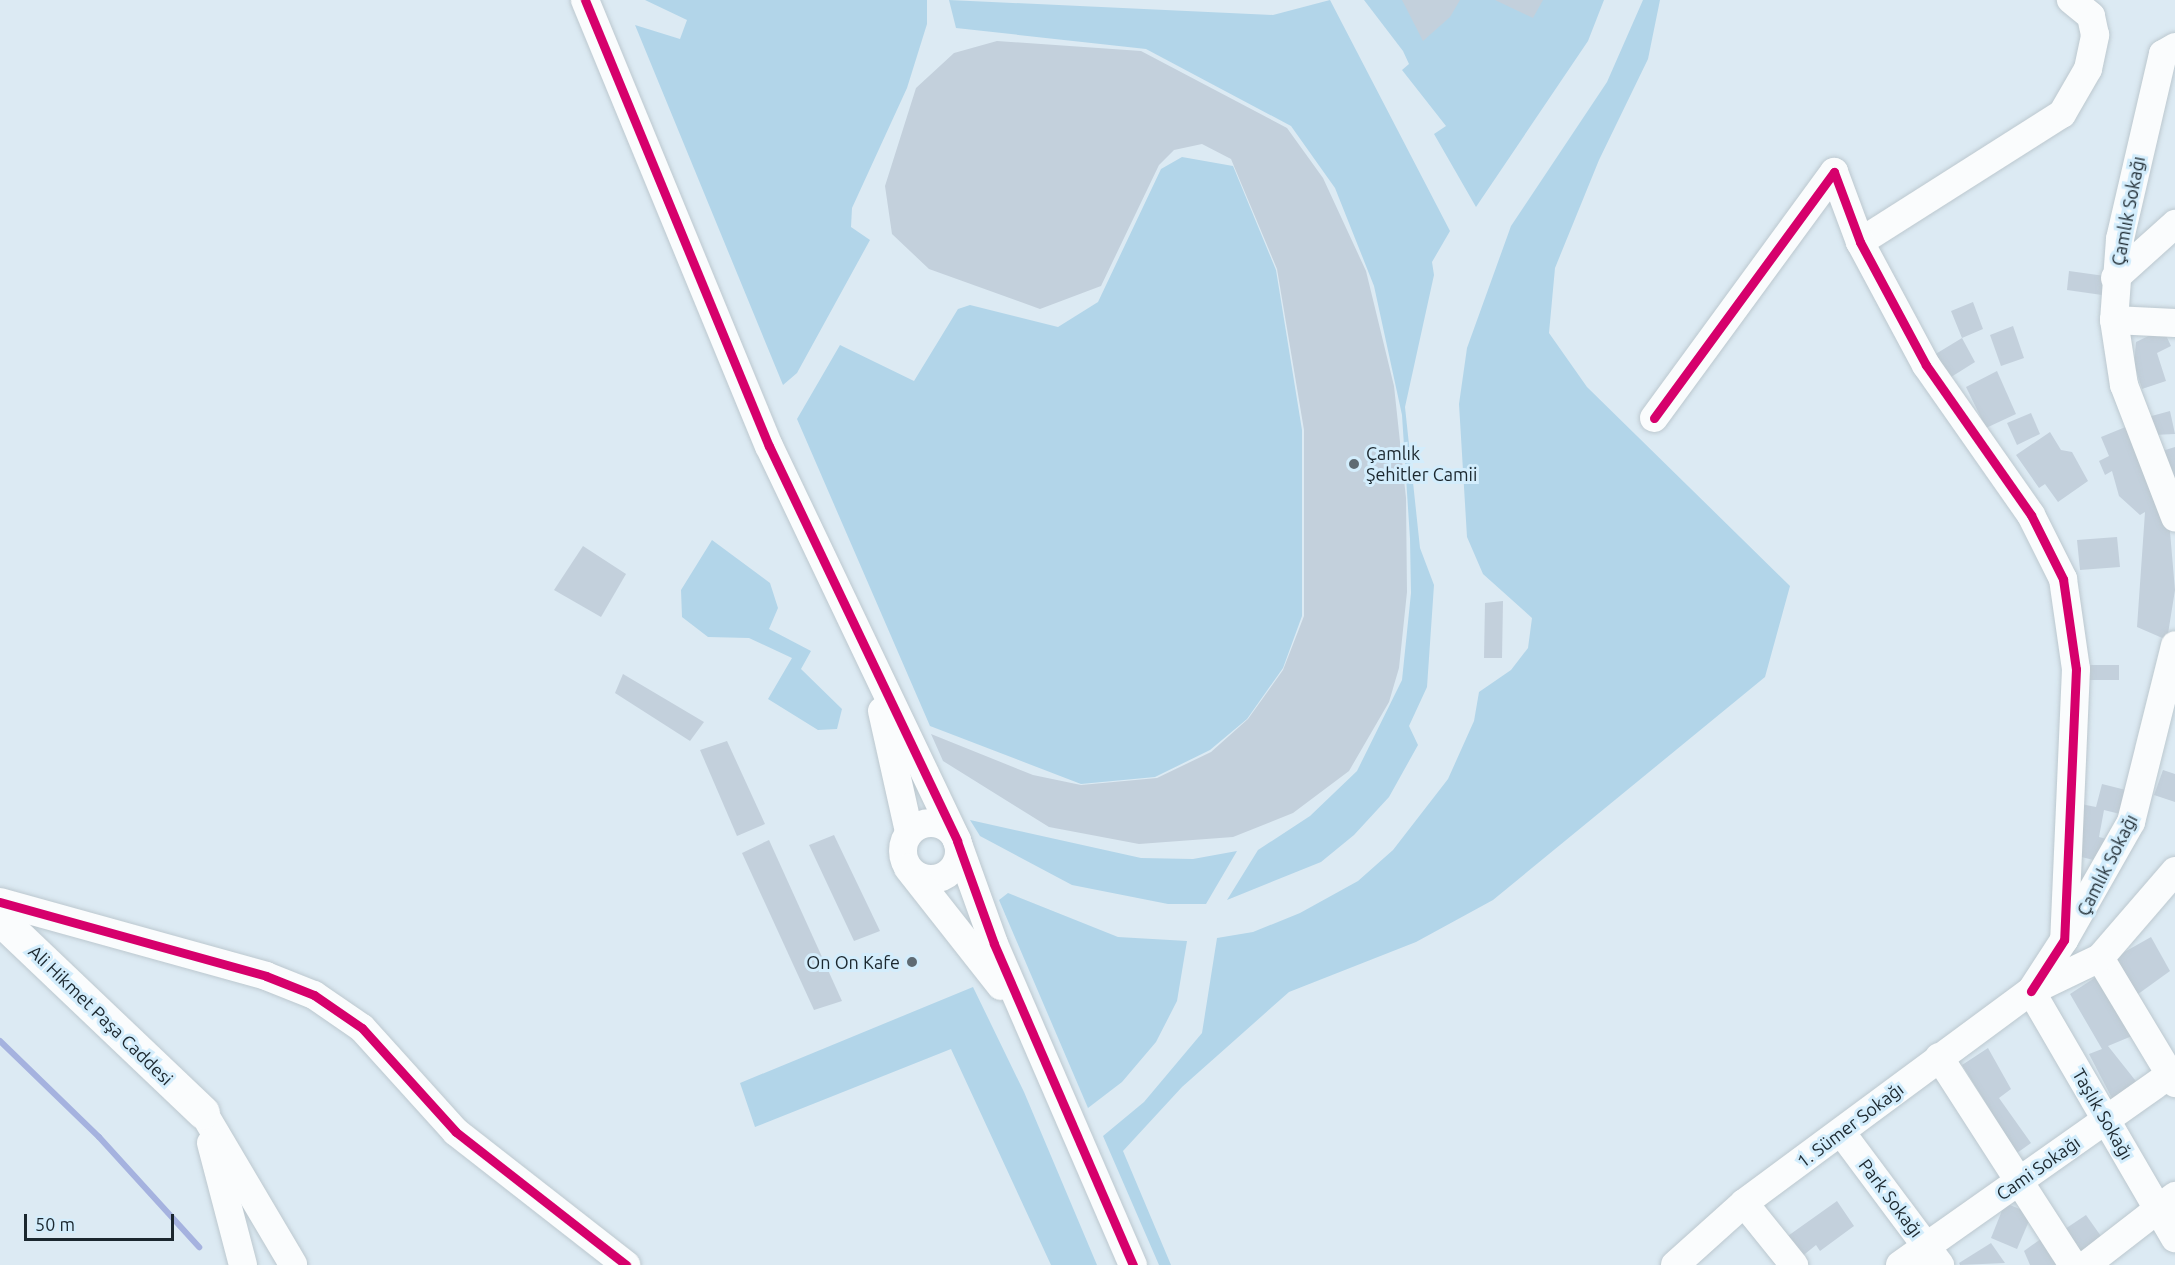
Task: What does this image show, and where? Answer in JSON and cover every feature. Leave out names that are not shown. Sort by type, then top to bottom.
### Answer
[{"type":"main road","name":"Ali Hikmet Paşa Caddesi","points":[[0,919],[203,1112]]},
{"type":"street","points":[[585,0],[769,446],[957,841],[1028,1021],[1133,1265]]},
{"type":"street","points":[[1860,242],[2062,114],[2088,69],[2095,35],[2091,16],[2071,0]]},
{"type":"street","name":"Çamlık Sokağı","points":[[2173,502],[2124,385],[2114,320],[2115,278],[2163,54],[2175,47]]},
{"type":"street","points":[[1654,418],[1834,172],[1860,242],[1926,365],[2031,515],[2063,579],[2076,669],[2064,940]]},
{"type":"street","points":[[2115,278],[2175,224]]},
{"type":"street","points":[[2114,320],[2175,323]]},
{"type":"street","name":"Çamlık Sokağı","points":[[2031,991],[2064,940],[2131,822],[2175,645]]},
{"type":"street","points":[[873,666],[909,832],[902,850],[908,868],[1028,1021]]},
{"type":"street","points":[[908,868],[931,879],[948,873],[958,859],[957,841],[935,823],[909,832]]},
{"type":"street","points":[[2031,991],[2100,958],[2175,871]]},
{"type":"street","points":[[0,902],[266,976],[314,995],[362,1028],[456,1132],[626,1265]]},
{"type":"street","points":[[2100,958],[2173,1076]]},
{"type":"street","name":"1. Sümer Sokağı","points":[[1675,1265],[1744,1203],[2031,991]]},
{"type":"street","name":"Taşlık Sokağı","points":[[2031,991],[2106,1119],[2167,1202],[2175,1238]]},
{"type":"street","points":[[1940,1057],[2022,1180],[2073,1265]]},
{"type":"street","name":"Cami Sokağı","points":[[1900,1265],[1933,1256],[2022,1180],[2106,1119],[2173,1076]]},
{"type":"street","points":[[203,1112],[294,1264]]},
{"type":"street","points":[[203,1112],[243,1265]]},
{"type":"street","name":"Park Sokağı","points":[[1841,1132],[1933,1256]]},
{"type":"street","points":[[2086,1265],[2167,1202]]},
{"type":"street","points":[[1744,1203],[1794,1265]]},
{"type":"street","points":[[251,1265],[276,1256],[294,1264]]},
{"type":"shaded area","points":[[645,0],[927,0],[927,24],[907,88],[852,208],[851,227],[870,240],[797,373],[783,385],[635,25],[680,39],[687,20]]},
{"type":"shaded area","points":[[949,0],[1273,15],[1330,0],[1450,231],[1432,262],[1434,275],[1405,407],[1420,548],[1434,585],[1427,687],[1409,726],[1418,745],[1389,797],[1354,835],[1321,862],[1227,900],[1258,850],[1310,816],[1357,771],[1402,680],[1411,593],[1402,415],[1374,286],[1335,188],[1291,126],[1146,49],[956,28]]},
{"type":"shaded area","points":[[1364,0],[1604,0],[1588,41],[1476,207],[1434,134],[1446,126],[1402,70],[1409,64],[1403,51]]},
{"type":"shaded area","points":[[1643,0],[1660,0],[1648,59],[1599,160],[1555,268],[1549,333],[1587,387],[1790,586],[1765,677],[1493,900],[1416,942],[1289,992],[1182,1087],[1123,1151],[1171,1265],[1159,1265],[1103,1136],[1144,1102],[1202,1033],[1217,938],[1253,932],[1300,913],[1358,881],[1393,850],[1448,779],[1474,721],[1479,692],[1511,670],[1528,648],[1532,618],[1483,574],[1467,537],[1459,404],[1467,348],[1511,226],[1607,82]]},
{"type":"shaded area","points":[[1182,157],[1233,166],[1276,270],[1302,430],[1302,616],[1283,668],[1247,719],[1210,750],[1155,777],[1081,784],[930,726],[797,419],[840,345],[914,381],[958,309],[970,305],[1058,327],[1098,302],[1161,169]]},
{"type":"shaded area","points":[[712,540],[770,583],[778,608],[769,629],[811,651],[801,669],[842,709],[837,729],[818,730],[768,699],[792,658],[749,638],[708,637],[682,617],[681,590]]},
{"type":"shaded area","points":[[970,820],[1141,858],[1193,859],[1237,851],[1206,904],[1168,904],[1072,885],[980,836]]},
{"type":"shaded area","points":[[1008,893],[1118,937],[1187,941],[1177,1001],[1156,1042],[1122,1082],[1088,1108],[999,900]]},
{"type":"shaded area","points":[[973,987],[1024,1092],[1097,1265],[1051,1265],[951,1049],[755,1127],[740,1083]]},
{"type":"building","points":[[1402,0],[1460,0],[1450,17],[1423,41]]},
{"type":"building","points":[[1495,0],[1543,0],[1533,18]]},
{"type":"building","name":"Çamlık Şehitler Camii","points":[[997,41],[1141,51],[1287,128],[1323,178],[1366,271],[1394,386],[1406,498],[1407,592],[1399,668],[1389,702],[1349,771],[1293,813],[1233,837],[1139,844],[1049,827],[943,761],[931,734],[1033,775],[1081,785],[1157,778],[1211,752],[1248,719],[1283,670],[1304,616],[1304,430],[1277,269],[1231,159],[1202,144],[1174,150],[1159,165],[1101,286],[1040,309],[929,269],[892,234],[885,186],[916,88],[954,53]]},
{"type":"building","points":[[2069,271],[2105,276],[2102,295],[2067,290]]},
{"type":"building","points":[[1973,302],[1983,329],[1962,338],[1951,311]]},
{"type":"building","points":[[2013,326],[2024,358],[2001,366],[1990,335]]},
{"type":"building","points":[[2163,329],[2171,346],[2157,353],[2166,381],[2142,389],[2134,364],[2136,342]]},
{"type":"building","points":[[1962,338],[1975,362],[1948,379],[1934,355]]},
{"type":"building","points":[[1997,371],[2016,414],[1986,428],[1966,387]]},
{"type":"building","points":[[2170,411],[2175,434],[2153,435],[2148,417]]},
{"type":"building","points":[[2031,413],[2040,434],[2017,445],[2007,423]]},
{"type":"building","points":[[2128,426],[2169,520],[2175,590],[2167,640],[2137,627],[2145,512],[2140,515],[2119,496],[2112,471],[2105,475],[2099,461],[2109,456],[2101,437]]},
{"type":"building","points":[[2050,432],[2061,450],[2072,452],[2088,481],[2058,502],[2045,484],[2039,488],[2016,455]]},
{"type":"building","points":[[2175,447],[2175,481],[2159,452]]},
{"type":"building","points":[[2117,537],[2120,567],[2080,570],[2077,540]]},
{"type":"building","points":[[583,546],[626,574],[601,617],[554,590]]},
{"type":"building","points":[[1503,601],[1502,658],[1484,658],[1485,603]]},
{"type":"building","points":[[2087,665],[2119,665],[2119,680],[2088,680]]},
{"type":"building","points":[[623,674],[704,722],[690,741],[615,693]]},
{"type":"building","points":[[727,741],[765,824],[737,836],[700,750]]},
{"type":"building","points":[[2163,770],[2175,774],[2175,802],[2154,795]]},
{"type":"building","points":[[2102,784],[2130,791],[2124,815],[2104,810],[2099,837],[2107,839],[2102,862],[2073,855],[2081,804],[2096,807]]},
{"type":"building","points":[[834,835],[880,931],[854,941],[809,845]]},
{"type":"building","points":[[769,840],[842,1001],[814,1010],[742,853]]},
{"type":"building","points":[[2151,937],[2170,971],[2134,997],[2112,959]]},
{"type":"building","points":[[2096,977],[2132,1036],[2108,1046],[2139,1085],[2114,1102],[2089,1054],[2102,1049],[2070,994]]},
{"type":"building","points":[[1988,1048],[2011,1089],[1999,1098],[2031,1143],[2017,1153],[1962,1065]]},
{"type":"building","points":[[1837,1201],[1854,1226],[1820,1251],[1816,1245],[1800,1258],[1785,1238]]},
{"type":"building","points":[[2005,1203],[2032,1214],[2017,1249],[1991,1238]]},
{"type":"building","points":[[2086,1215],[2103,1239],[2082,1253],[2065,1229]]},
{"type":"building","points":[[2045,1236],[2065,1265],[2030,1265],[2024,1251]]},
{"type":"building","points":[[1991,1243],[2005,1263],[1960,1265],[1959,1263]]},
{"type":"waterway","points":[[0,1041],[99,1137],[199,1247]]},
{"type":"cycle path","points":[[585,0],[769,446],[957,841],[994,944],[1133,1265]]},
{"type":"cycle path","points":[[1654,418],[1834,172],[1860,242],[1926,365],[2031,515],[2063,579],[2076,669],[2064,940],[2031,991]]},
{"type":"cycle path","points":[[0,902],[266,976],[314,995],[362,1028],[456,1132],[626,1265]]},
{"type":"place","name":"Çamlık Şehitler Camii","points":[[1354,464]]},
{"type":"place","name":"On On Kafe","points":[[912,962]]}]
